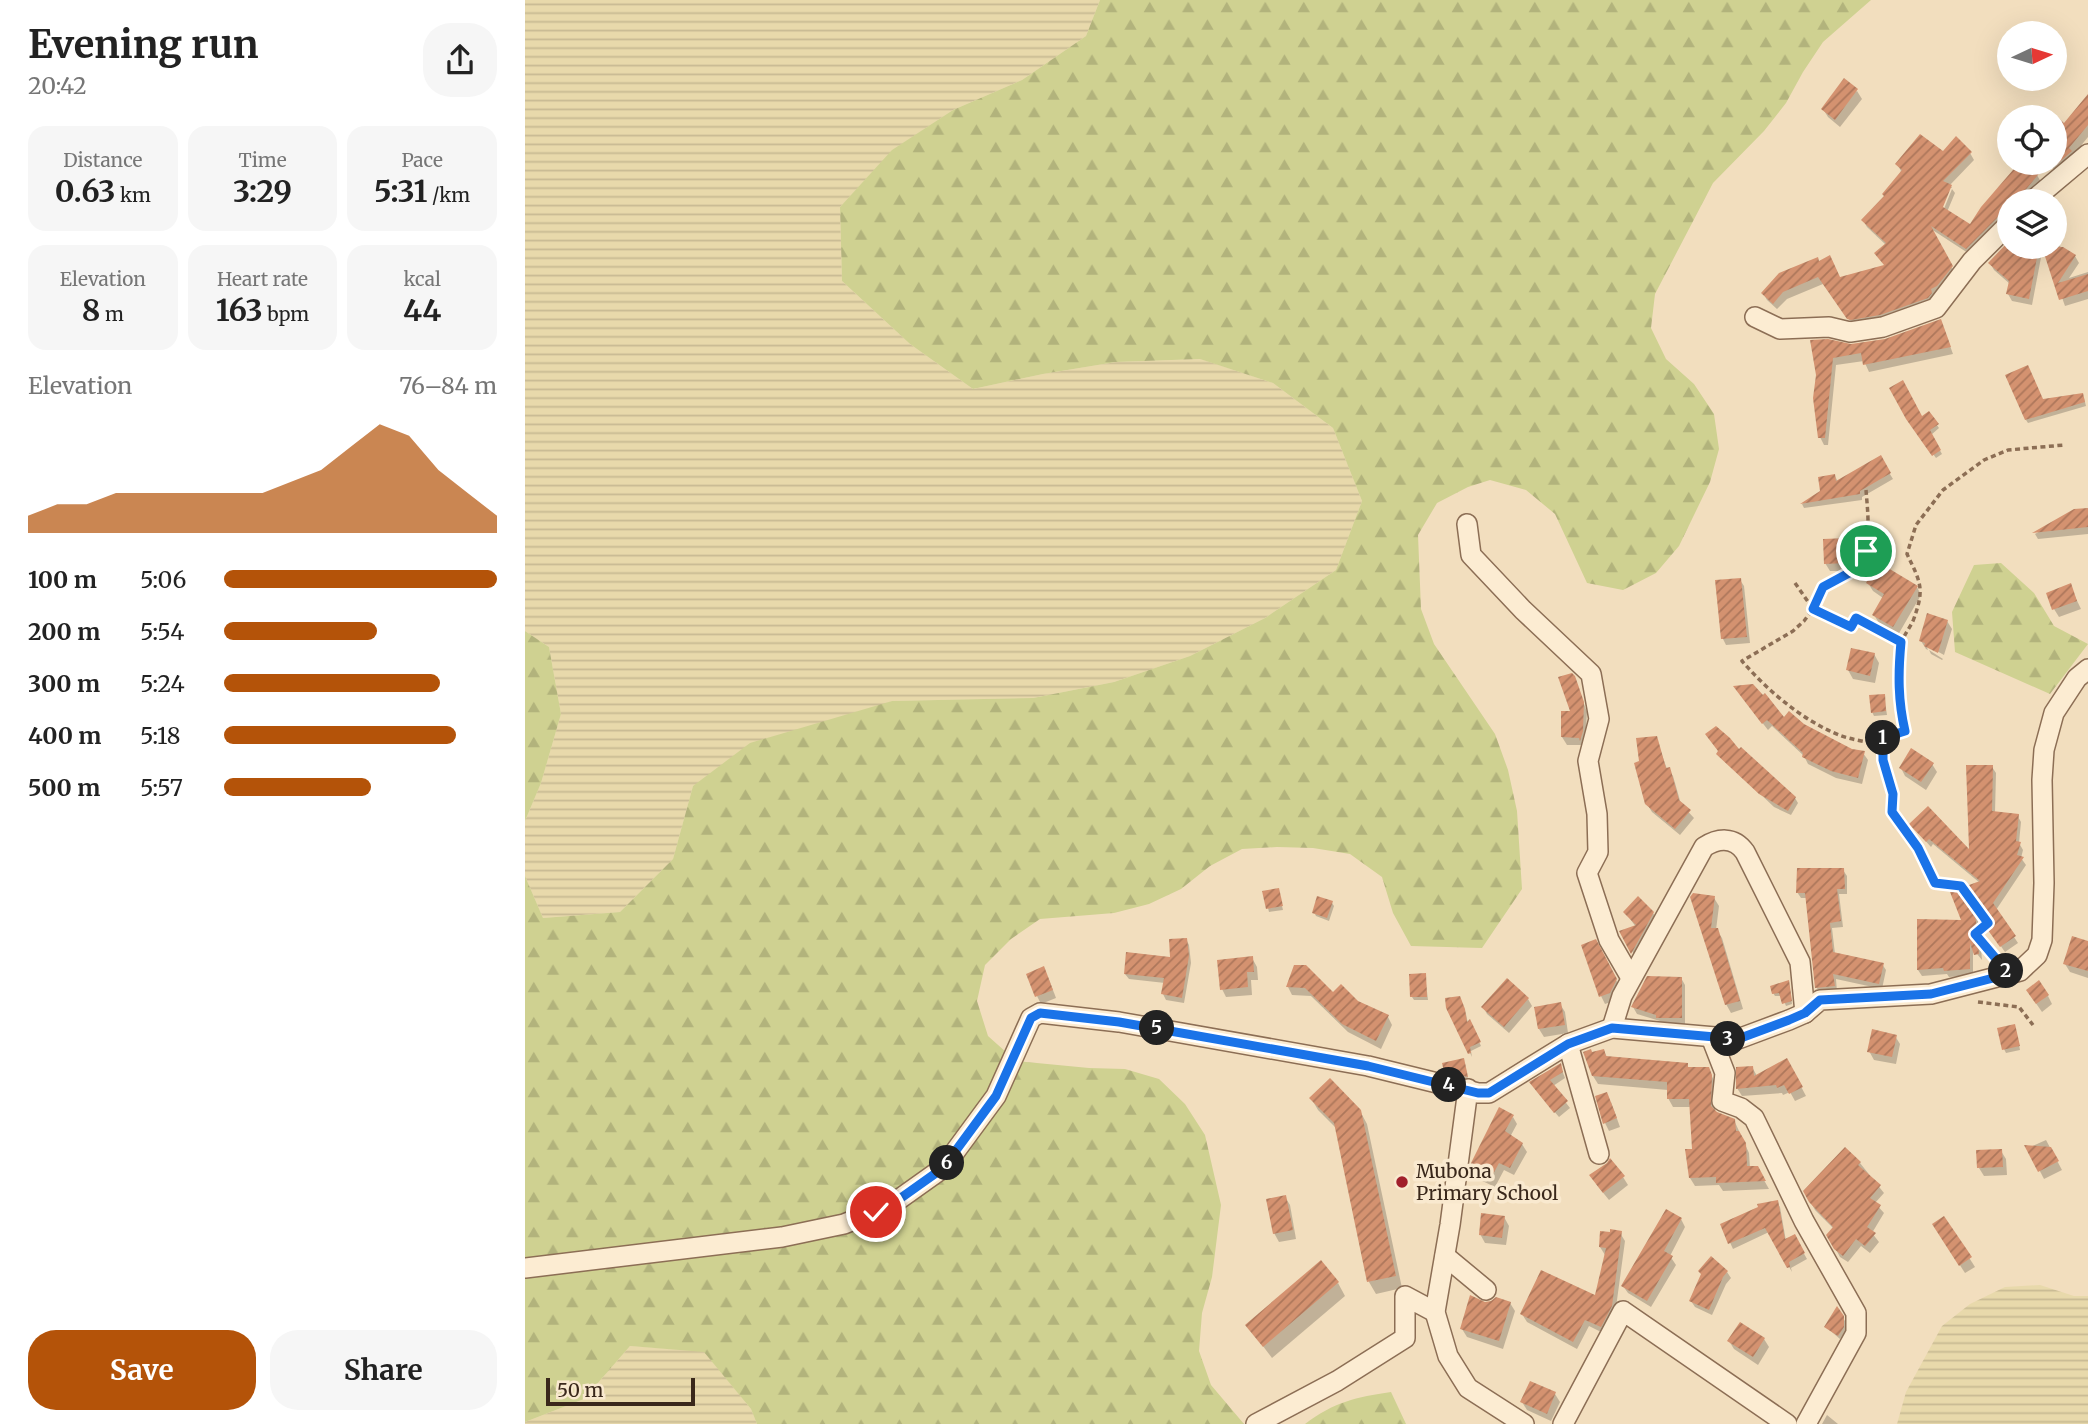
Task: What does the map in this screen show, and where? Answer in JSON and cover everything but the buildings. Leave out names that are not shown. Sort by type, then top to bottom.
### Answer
[{"type":"street","points":[[2046,189],[2088,154]]},
{"type":"street","points":[[1755,317],[1780,329],[1829,327],[1850,332],[1883,327],[1936,307],[1972,261],[1997,236]]},
{"type":"street","points":[[1467,523],[1471,555],[1523,610],[1591,674],[1598,719],[1588,761],[1597,814],[1598,852],[1587,873],[1609,940],[1632,978]]},
{"type":"street","points":[[525,1268],[782,1237],[844,1224],[891,1205],[943,1168],[996,1096],[1031,1018],[1040,1013],[1108,1020],[1355,1063],[1478,1093],[1489,1093],[1568,1044],[1612,1028],[1745,1038],[1805,1013],[1820,1000],[1931,994],[2020,971],[2030,963],[2041,947],[2045,883],[2042,780],[2044,750],[2054,713],[2077,678],[2088,668]]},
{"type":"street","points":[[1612,1028],[1622,996],[1704,847],[1713,842],[1730,841],[1741,846],[1745,852],[1800,962],[1805,1013]]},
{"type":"street","points":[[1711,1037],[1725,1073],[1721,1101],[1741,1108],[1754,1118],[1804,1221],[1856,1313],[1856,1333],[1806,1424]]},
{"type":"street","points":[[1568,1044],[1599,1154]]},
{"type":"street","points":[[1468,1089],[1435,1312],[1448,1356],[1468,1388],[1524,1424]]},
{"type":"street","points":[[1445,1256],[1486,1290]]},
{"type":"street","points":[[1256,1424],[1336,1381],[1405,1338],[1405,1296],[1435,1312]]},
{"type":"street","points":[[1563,1424],[1623,1311],[1787,1424]]},
{"type":"path","points":[[2009,974],[1975,934],[1988,923],[1961,886],[1935,883],[1918,848],[1892,812],[1893,794],[1883,760],[1883,738],[1905,731],[1899,702],[1898,677],[1901,642],[1913,620],[1922,586],[1907,554],[1916,525],[1943,490],[1984,460],[2008,450],[2064,445]]},
{"type":"path","points":[[1866,490],[1866,551],[1849,573],[1823,587],[1813,609],[1793,631],[1742,661],[1765,687],[1803,714],[1840,735],[1883,745]]},
{"type":"path","points":[[1795,583],[1813,609],[1851,627],[1856,618],[1901,642]]},
{"type":"path","points":[[1976,1001],[2019,1007],[2033,1025]]},
{"type":"shaded area","points":[[525,0],[1100,0],[1086,36],[1022,80],[953,110],[893,150],[840,207],[842,281],[910,344],[973,389],[1116,362],[1201,359],[1273,383],[1333,428],[1362,501],[1336,570],[1265,618],[1190,656],[1114,682],[1033,698],[892,701],[693,786],[673,859],[620,912],[543,918],[525,876],[525,821],[541,783],[561,714],[549,647],[525,631]]},
{"type":"shaded area","points":[[2040,1285],[2074,1296],[2088,1296],[2088,1424],[1897,1424],[1906,1392],[1942,1326],[1970,1304],[2005,1287]]},
{"type":"shaded area","points":[[630,1346],[704,1351],[751,1409],[757,1424],[525,1424],[584,1399]]},
{"type":"green space","points":[[1100,0],[1871,0],[1823,42],[1786,103],[1764,131],[1713,183],[1655,294],[1651,328],[1666,359],[1694,384],[1714,414],[1719,449],[1710,482],[1679,546],[1656,573],[1623,590],[1587,583],[1555,514],[1526,490],[1490,480],[1468,487],[1437,503],[1418,535],[1421,609],[1434,644],[1495,734],[1508,770],[1517,811],[1522,889],[1482,948],[1411,946],[1393,913],[1382,877],[1350,854],[1313,848],[1277,847],[1242,849],[1210,866],[1181,889],[1149,904],[1114,913],[1040,919],[1011,939],[985,965],[977,1001],[988,1036],[1016,1061],[1125,1069],[1159,1079],[1185,1104],[1205,1135],[1221,1205],[1212,1277],[1202,1313],[1199,1351],[1211,1385],[1244,1424],[757,1424],[751,1409],[704,1352],[630,1346],[584,1399],[525,1422],[525,876],[543,918],[620,912],[673,859],[693,786],[750,743],[892,701],[1033,698],[1114,682],[1190,656],[1265,618],[1336,570],[1362,501],[1333,428],[1273,383],[1200,359],[1116,362],[973,389],[910,344],[842,281],[840,207],[892,150],[953,110],[1022,80],[1086,36]]},
{"type":"green space","points":[[2001,563],[2034,593],[2054,626],[2088,644],[2050,694],[1955,652],[1952,612],[1974,565]]},
{"type":"green space","points":[[525,631],[549,647],[561,714],[541,783],[525,821]]},
{"type":"green space","points":[[1391,1392],[1406,1424],[1305,1424],[1326,1410],[1346,1402]]},
{"type":"place","name":"Mubona Primary School","points":[[1402,1182]]},
{"type":"route","points":[[876,1212],[891,1205],[943,1168],[996,1096],[1031,1018],[1040,1013],[1088,1017],[1285,1051],[1368,1066],[1478,1093],[1489,1093],[1568,1044],[1612,1028],[1738,1039],[1805,1013],[1820,1000],[1931,994],[2009,974],[1975,934],[1988,923],[1961,886],[1935,883],[1918,848],[1892,812],[1893,794],[1883,760],[1883,738],[1905,731],[1899,702],[1901,642],[1856,618],[1851,627],[1813,609],[1823,587],[1849,573],[1866,551]]}]
